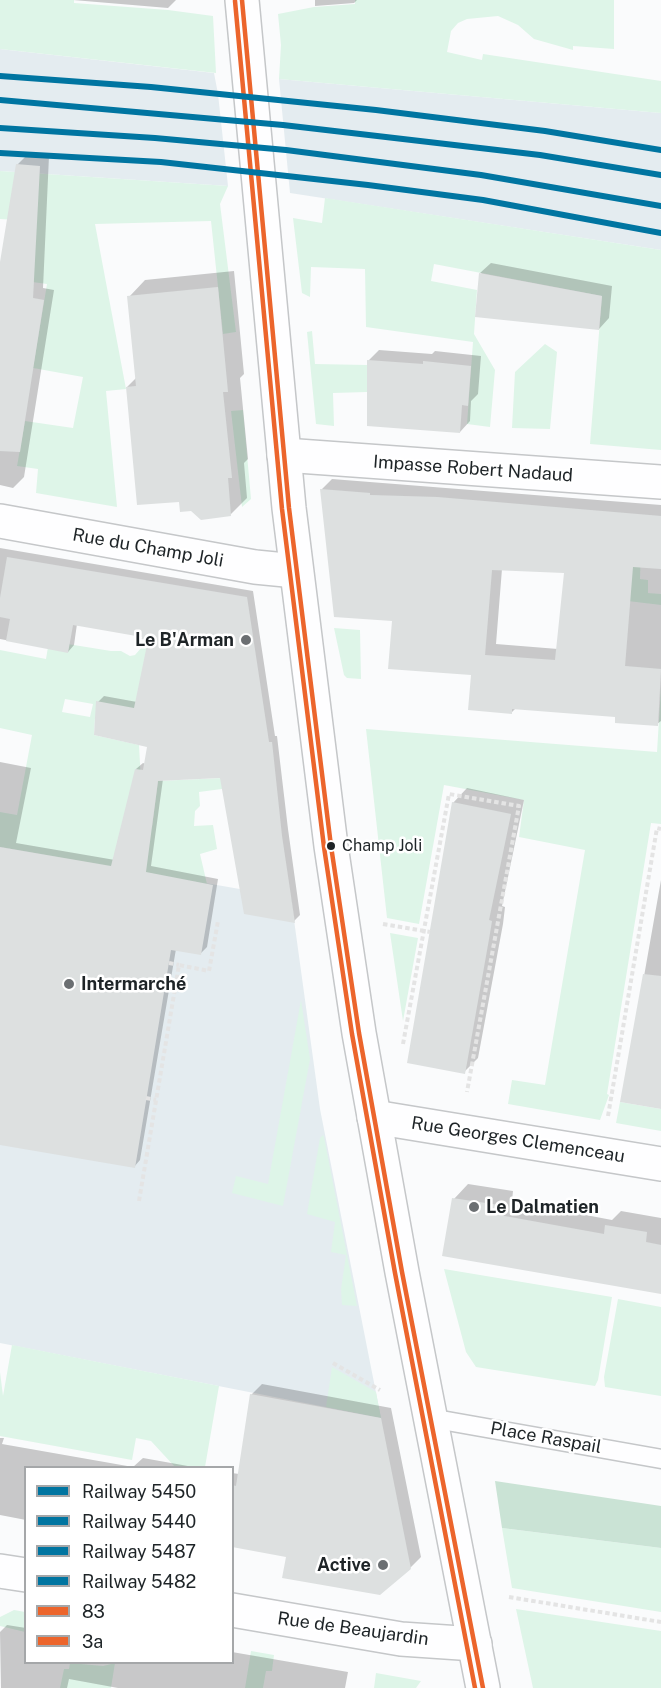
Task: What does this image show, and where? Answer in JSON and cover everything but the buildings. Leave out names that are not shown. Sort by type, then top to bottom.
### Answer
[{"type":"main road","points":[[242,0],[296,571],[318,729],[332,858],[374,1117],[483,1688]]},
{"type":"main road","name":"Impasse Robert Nadaud","points":[[284,455],[661,482]]},
{"type":"main road","name":"Rue du Champ Joli","points":[[0,521],[243,565],[296,571]]},
{"type":"main road","name":"Rue Georges Clemenceau","points":[[374,1117],[661,1164]]},
{"type":"main road","points":[[0,1571],[24,1575]]},
{"type":"main road","name":"Rue de Beaujardin","points":[[234,1610],[401,1639],[475,1644]]},
{"type":"lane","name":"Place Raspail","points":[[430,1418],[661,1459]]},
{"type":"path","points":[[403,1047],[449,794],[519,806],[465,1102]]},
{"type":"path","points":[[606,1126],[657,828],[661,829]]},
{"type":"path","points":[[169,963],[209,971],[218,921]]},
{"type":"path","points":[[382,924],[430,932]]},
{"type":"path","points":[[139,1201],[179,966]]},
{"type":"path","points":[[146,1098],[156,1100]]},
{"type":"path","points":[[333,1363],[380,1390]]},
{"type":"path","points":[[509,1597],[661,1622]]},
{"type":"shaded area","points":[[0,49],[214,73],[228,186],[0,171]]},
{"type":"shaded area","points":[[279,79],[661,113],[661,250],[290,193]]},
{"type":"shaded area","points":[[0,847],[291,898],[320,1109],[381,1418],[0,1343]]},
{"type":"green space","points":[[0,0],[74,0],[74,3],[213,16],[216,73],[0,49]]},
{"type":"green space","points":[[355,0],[614,0],[614,49],[573,46],[573,50],[534,39],[518,25],[498,16],[467,19],[458,23],[451,31],[447,52],[482,60],[483,54],[661,81],[661,113],[279,79],[281,45],[278,14],[314,7],[355,4]]},
{"type":"green space","points":[[0,171],[228,186],[220,204],[236,332],[223,334],[211,221],[95,224],[126,389],[106,391],[117,507],[36,493],[38,469],[17,466],[25,421],[73,428],[83,377],[33,368],[47,284],[25,281],[36,221],[0,219]]},
{"type":"green space","points":[[325,198],[661,250],[661,450],[590,444],[602,296],[434,264],[431,281],[477,290],[474,334],[495,370],[490,427],[467,424],[473,342],[366,327],[365,269],[311,267],[310,297],[302,293],[293,218],[322,223]]},
{"type":"green space","points":[[312,331],[315,364],[367,365],[367,392],[333,393],[334,426],[316,424],[307,332]]},
{"type":"green space","points":[[545,344],[557,352],[550,429],[512,428],[515,372]]},
{"type":"green space","points":[[243,410],[251,499],[242,507],[231,411]]},
{"type":"green space","points":[[622,549],[641,550],[640,579],[648,580],[648,593],[661,594],[661,605],[619,600]]},
{"type":"green space","points":[[334,628],[360,630],[361,679],[347,678],[344,675]]},
{"type":"green space","points":[[148,640],[150,715],[95,718],[94,735],[139,745],[141,782],[152,827],[158,781],[243,777],[275,782],[199,792],[200,806],[195,811],[194,826],[213,825],[217,849],[200,854],[207,884],[0,847],[0,812],[17,815],[32,735],[0,728],[0,650],[46,659],[49,641],[135,655]],"holes":[[[65,699],[93,704],[90,717],[62,712]]]},
{"type":"green space","points":[[661,687],[661,824],[651,823],[607,1094],[609,1095],[600,1120],[508,1104],[512,1080],[545,1085],[585,850],[519,837],[524,800],[444,785],[419,924],[387,918],[366,729],[657,752]]},
{"type":"green space","points":[[390,933],[418,938],[403,1021]]},
{"type":"green space","points":[[301,1000],[310,1059],[283,1206],[232,1193],[236,1176],[268,1184]]},
{"type":"green space","points":[[620,1102],[661,1109],[661,1131],[616,1123]]},
{"type":"green space","points":[[323,1135],[357,1306],[342,1305],[341,1289],[346,1255],[331,1252],[335,1222],[307,1214],[320,1138]]},
{"type":"green space","points":[[444,1269],[612,1297],[598,1380],[595,1386],[476,1367],[466,1352]]},
{"type":"green space","points":[[618,1299],[661,1307],[661,1396],[605,1387],[604,1377]]},
{"type":"green space","points":[[12,1345],[219,1386],[205,1466],[174,1466],[151,1441],[136,1438],[132,1460],[0,1436],[0,1372],[3,1396]]},
{"type":"green space","points":[[332,1367],[376,1392],[381,1418],[326,1407]]},
{"type":"green space","points":[[495,1481],[661,1506],[661,1548],[502,1528]]},
{"type":"green space","points":[[502,1528],[661,1548],[661,1612],[512,1588]]},
{"type":"green space","points":[[516,1609],[661,1631],[661,1688],[533,1688]]},
{"type":"green space","points":[[14,1610],[24,1612],[24,1632],[0,1626],[0,1617]]},
{"type":"green space","points":[[251,1651],[274,1655],[272,1671],[266,1671],[263,1688],[245,1688]]},
{"type":"green space","points":[[70,1664],[103,1666],[115,1664],[111,1688],[60,1688],[64,1669],[69,1669]]},
{"type":"green space","points":[[376,1673],[421,1681],[416,1688],[374,1688]]},
{"type":"rail line","name":"5482","points":[[0,76],[151,87],[376,110],[545,131],[661,150]]},
{"type":"rail line","name":"5487","points":[[0,100],[283,125],[540,155],[661,175]]},
{"type":"rail line","name":"5440","points":[[0,128],[155,138],[286,150],[481,175],[661,206]]},
{"type":"rail line","name":"5450","points":[[0,153],[161,162],[368,185],[483,200],[661,233]]},
{"type":"transit line","name":"83","points":[[242,0],[289,508],[331,846],[359,1033],[402,1272],[483,1688]]},
{"type":"transit line","name":"3a","points":[[235,1],[282,509],[324,847],[352,1034],[395,1273],[475,1688]]},
{"type":"place","name":"Le B'Arman","points":[[246,640]]},
{"type":"place","name":"Champ Joli","points":[[331,846]]},
{"type":"place","name":"Intermarché","points":[[69,984]]},
{"type":"place","name":"Le Dalmatien","points":[[474,1207]]},
{"type":"place","name":"Active","points":[[383,1565]]}]
